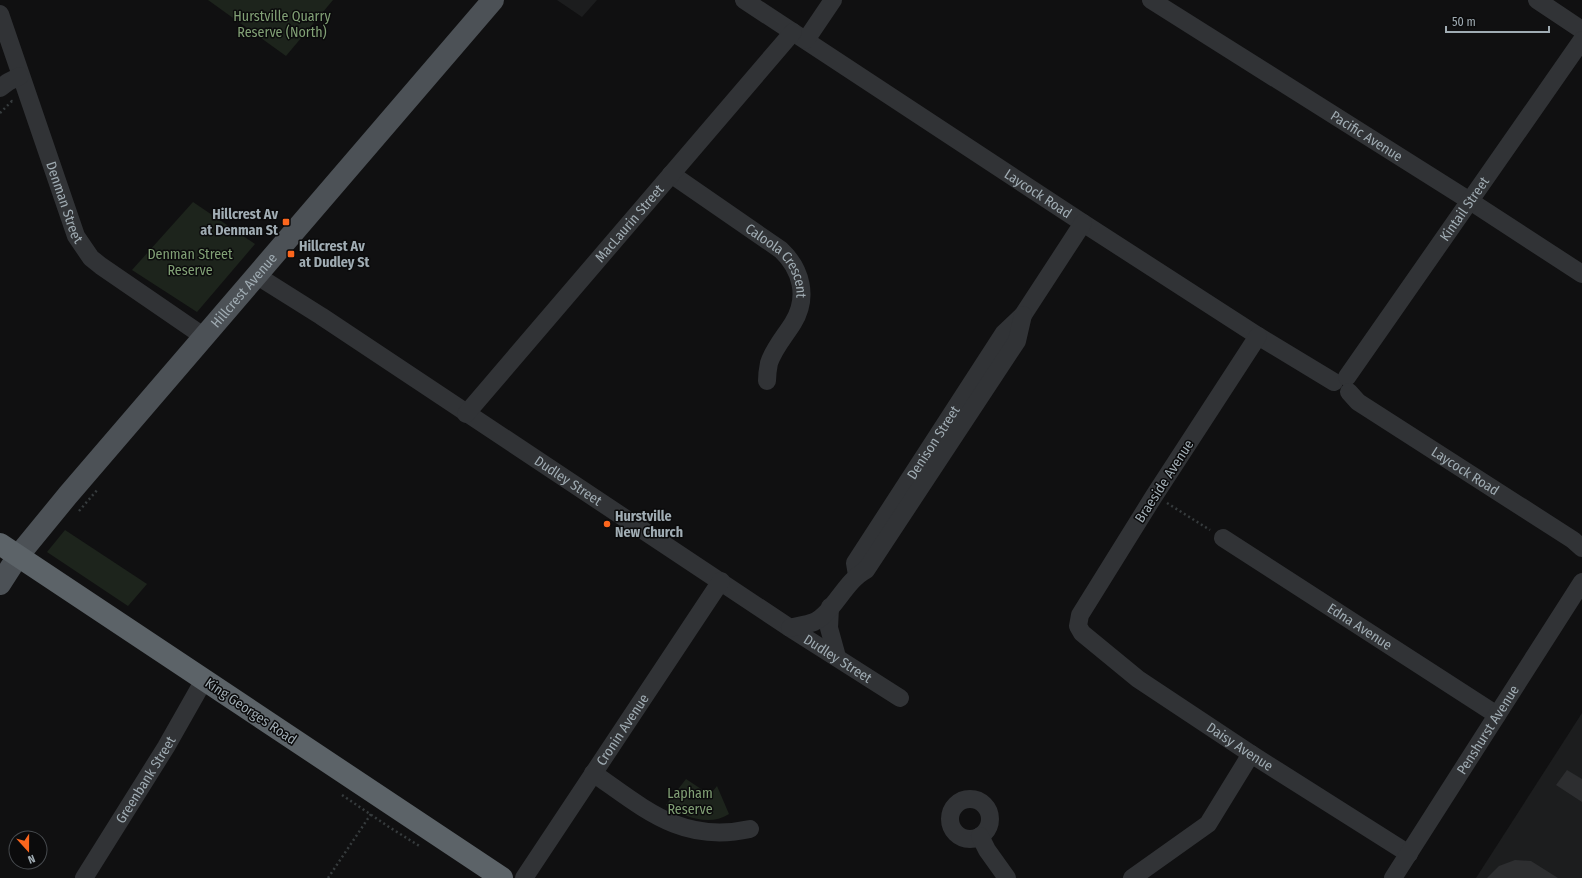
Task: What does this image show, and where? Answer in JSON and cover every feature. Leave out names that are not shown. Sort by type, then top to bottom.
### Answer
[{"type":"highway","name":"King Georges Road","points":[[0,544],[502,878]]},
{"type":"main road","name":"Hillcrest Avenue","points":[[0,584],[18,556],[203,336],[493,0]]},
{"type":"street","name":"Laycock Road","points":[[744,0],[1258,336],[1343,384],[1358,402],[1573,540],[1582,548]]},
{"type":"street","name":"MacLaurin Street","points":[[466,414],[671,174],[832,0]]},
{"type":"street","name":"Pacific Avenue","points":[[1151,0],[1470,201],[1582,274]]},
{"type":"street","points":[[1537,0],[1582,30]]},
{"type":"street","name":"Denman Street","points":[[0,14],[71,224],[84,248],[101,266],[203,336]]},
{"type":"street","name":"Kintail Street","points":[[1343,384],[1582,40]]},
{"type":"street","points":[[0,88],[20,76]]},
{"type":"street","name":"Caloola Crescent","points":[[671,174],[781,250],[794,264],[801,285],[798,310],[794,321],[772,357],[766,381]]},
{"type":"street","name":"Denison Street","points":[[790,628],[814,622],[830,607],[857,575],[866,570],[1017,341],[1023,315],[1083,223]]},
{"type":"street","name":"Dudley Street","points":[[256,275],[321,316],[466,414],[790,628],[900,698]]},
{"type":"street","name":"Braeside Avenue","points":[[1079,629],[1078,620],[1080,616],[1154,496],[1258,336]]},
{"type":"street","name":"Edna Avenue","points":[[1223,538],[1497,715]]},
{"type":"street","name":"Cronin Avenue","points":[[524,878],[721,581]]},
{"type":"street","name":"Penshurst Avenue","points":[[1393,878],[1582,582]]},
{"type":"street","points":[[830,607],[829,628],[837,657]]},
{"type":"street","name":"Daisy Avenue","points":[[1079,629],[1138,679],[1251,754],[1409,854]]},
{"type":"street","name":"Greenbank Street","points":[[84,878],[166,747],[204,680]]},
{"type":"street","points":[[1132,878],[1208,824],[1251,754]]},
{"type":"street","points":[[593,773],[655,816],[686,829],[723,833],[750,829]]},
{"type":"street","points":[[980,836],[987,850],[1007,878]]},
{"type":"path","points":[[0,113],[12,101],[16,107]]},
{"type":"path","points":[[1154,496],[1223,538]]},
{"type":"path","points":[[328,878],[371,814]]},
{"type":"shaded area","points":[[557,0],[597,0],[582,17]]},
{"type":"shaded area","points":[[1582,713],[1582,878],[1476,878]]},
{"type":"green space","name":"Hurstville Quarry Reserve (North)","points":[[208,0],[333,0],[286,56]]},
{"type":"green space","name":"Denman Street Reserve","points":[[193,202],[255,244],[197,312],[132,270]]},
{"type":"green space","points":[[65,530],[147,584],[128,606],[47,552]]},
{"type":"green space","name":"Lapham Reserve","points":[[686,779],[710,795],[717,786],[729,814],[713,820],[697,819],[689,817],[666,805]]},
{"type":"building","points":[[1567,770],[1582,779],[1582,802],[1556,785]]},
{"type":"building","points":[[1515,860],[1531,861],[1558,878],[1487,878],[1499,866]]},
{"type":"place","name":"Hillcrest Av at Denman St","points":[[286,222]]},
{"type":"place","name":"Hillcrest Av at Dudley St","points":[[291,254]]},
{"type":"place","name":"Hurstville New Church","points":[[607,524]]}]
